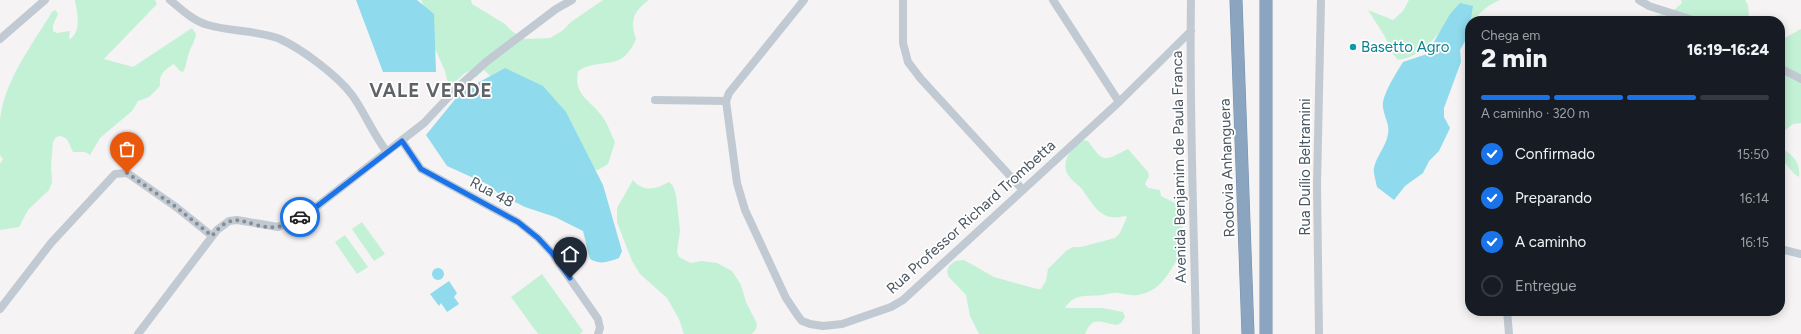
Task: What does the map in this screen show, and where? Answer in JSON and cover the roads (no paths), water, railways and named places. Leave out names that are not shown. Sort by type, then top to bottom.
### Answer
[{"type":"highway","name":"Rodovia Anhanguera","points":[[1236,0],[1248,334]]},
{"type":"highway","points":[[1266,0],[1266,334]]},
{"type":"street","points":[[0,39],[45,0]]},
{"type":"street","points":[[170,0],[197,21],[208,25],[271,36],[290,44],[307,55],[340,82],[352,95],[377,139],[387,152]]},
{"type":"street","points":[[138,334],[217,230],[229,221],[237,220],[278,227],[296,220],[316,207],[424,123],[457,88],[486,62],[565,3],[572,0]]},
{"type":"street","points":[[655,100],[726,101],[729,93],[804,0]]},
{"type":"street","points":[[903,0],[903,43],[908,62],[921,79],[1023,190]]},
{"type":"street","points":[[1053,0],[1119,102]]},
{"type":"street","name":"Avenida Benjamim de Paula Franca","points":[[1191,0],[1191,173],[1194,218],[1196,334]]},
{"type":"street","name":"Rua Duílio Beltramini","points":[[1319,334],[1318,185],[1321,0]]},
{"type":"street","points":[[1639,0],[1649,6],[1680,16]]},
{"type":"street","name":"Rua Professor Richard Trombetta","points":[[726,101],[737,183],[745,210],[786,298],[798,316],[810,324],[823,326],[842,324],[891,308],[918,287],[1119,102],[1191,30]]},
{"type":"street","points":[[1785,71],[1801,79]]},
{"type":"street","name":"Rua 48","points":[[402,141],[421,169],[518,222],[538,238],[552,253],[598,319],[600,328],[598,334]]},
{"type":"street","points":[[0,310],[51,243],[115,174],[127,173],[132,176],[176,207],[212,236]]},
{"type":"street","points":[[1785,250],[1801,254]]},
{"type":"street","points":[[1507,316],[1509,334]]},
{"type":"water","points":[[356,0],[417,0],[434,14],[436,72],[383,72]]},
{"type":"water","points":[[1460,3],[1473,6],[1471,16],[1465,16],[1465,41],[1460,50],[1461,62],[1444,108],[1444,117],[1450,128],[1439,151],[1429,161],[1423,173],[1405,186],[1394,200],[1377,187],[1374,173],[1375,164],[1388,134],[1388,127],[1383,107],[1384,97],[1403,62],[1427,54],[1450,14]]},
{"type":"water","points":[[505,68],[543,86],[566,112],[603,185],[622,251],[619,258],[608,262],[597,262],[590,259],[583,231],[555,217],[525,207],[499,194],[489,185],[447,166],[426,135],[461,92]]},
{"type":"water","points":[[438,268],[442,270],[444,274],[442,278],[438,280],[434,278],[432,274],[434,270]]},
{"type":"water","points":[[449,281],[457,293],[454,297],[459,304],[447,312],[441,303],[439,306],[430,294]]},
{"type":"place","name":"Basetto Agro","points":[[1353,47]]},
{"type":"district","name":"VALE VERDE","points":[[431,90]]}]
